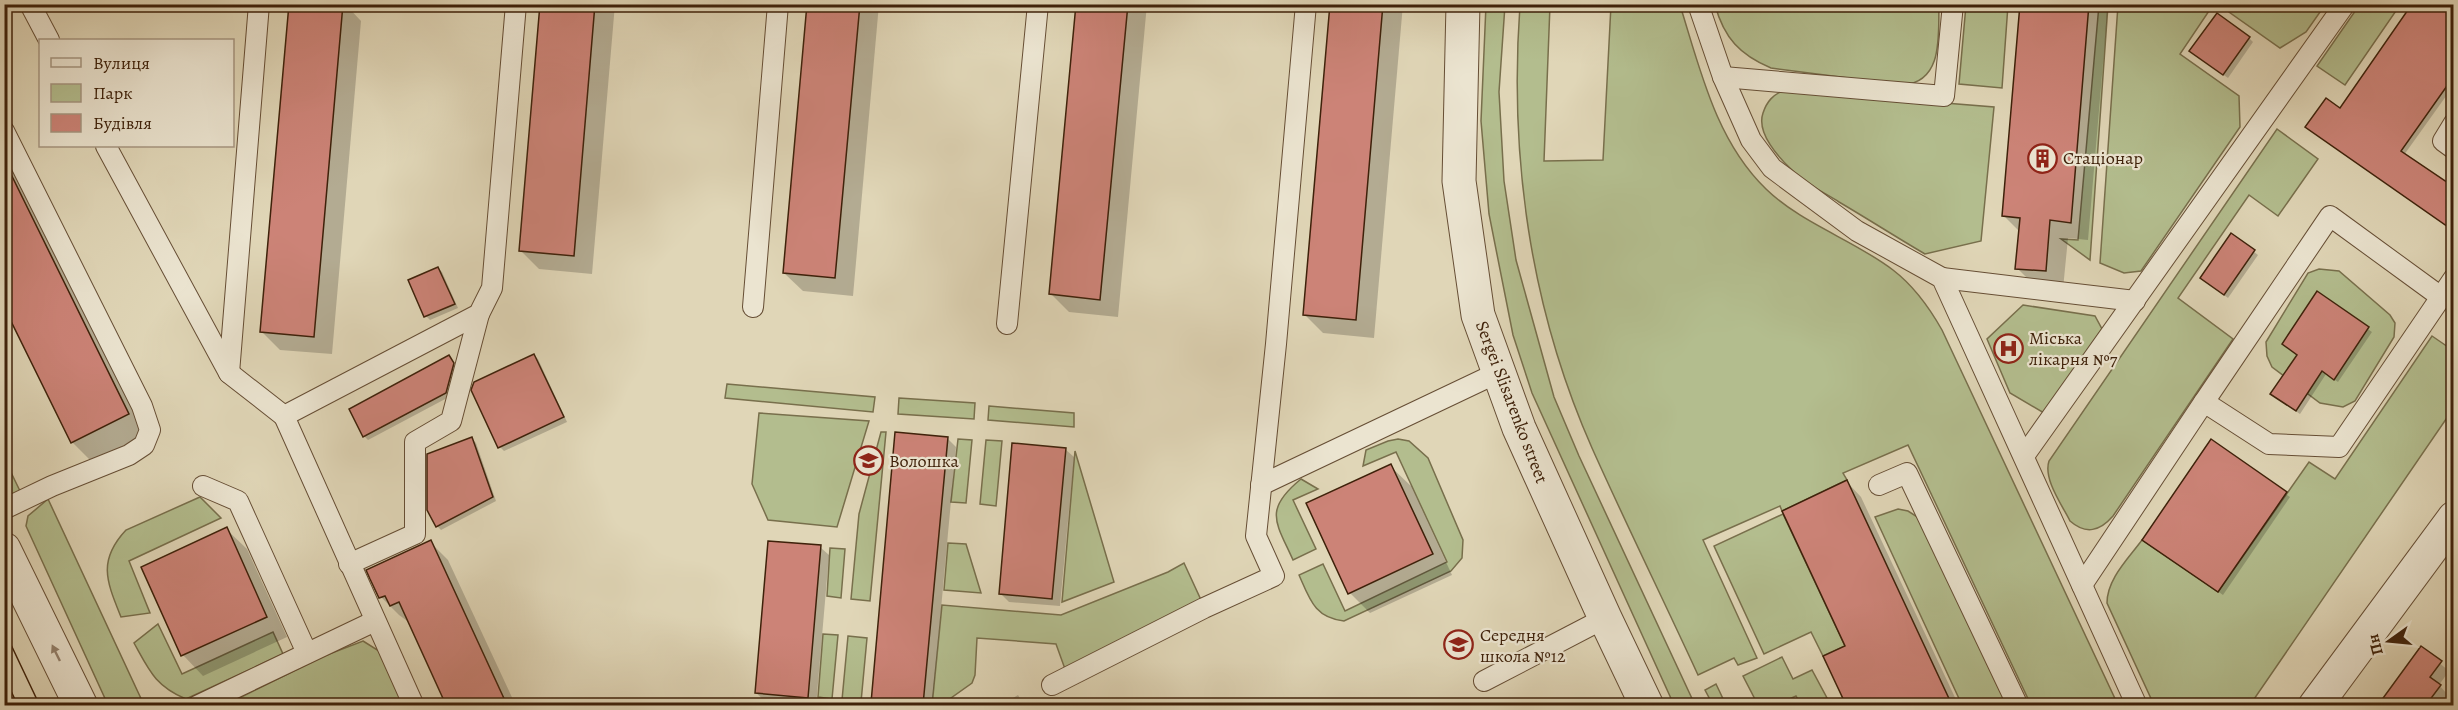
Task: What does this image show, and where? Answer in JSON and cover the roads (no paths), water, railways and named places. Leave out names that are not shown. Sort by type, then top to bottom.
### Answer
[{"type":"street","name":"Sergei Slisarenko street","points":[[1463,4],[1460,181],[1478,315],[1497,373],[1519,428],[1647,705]]},
{"type":"street","points":[[2315,705],[2454,518]]},
{"type":"street","points":[[4,549],[81,705]]},
{"type":"lane","points":[[30,4],[48,39]]},
{"type":"lane","points":[[229,373],[259,4]]},
{"type":"lane","points":[[349,564],[415,534],[415,442],[451,421],[479,314],[492,288],[516,4]]},
{"type":"lane","points":[[753,306],[778,4]]},
{"type":"lane","points":[[1007,324],[1038,4]]},
{"type":"lane","points":[[1052,685],[1204,608],[1274,576],[1256,536],[1277,332],[1306,4]]},
{"type":"lane","points":[[1698,4],[1723,76],[1751,140],[1772,168],[1857,231],[1942,278],[2135,301]]},
{"type":"lane","points":[[1723,76],[1944,96],[1953,4]]},
{"type":"lane","points":[[2024,456],[2345,4]]},
{"type":"lane","points":[[2454,123],[2443,141],[2454,149]]},
{"type":"lane","points":[[4,131],[141,406],[150,430],[144,445],[129,455],[52,486],[4,509]]},
{"type":"lane","points":[[107,147],[229,373],[285,416],[349,564],[414,705]]},
{"type":"lane","points":[[2082,585],[2330,216],[2441,297]]},
{"type":"lane","points":[[1942,278],[2137,705]]},
{"type":"lane","points":[[2204,402],[2269,444],[2339,447],[2454,278]]},
{"type":"lane","points":[[285,416],[479,314]]},
{"type":"lane","points":[[1261,485],[1497,373]]},
{"type":"lane","points":[[1879,485],[1907,473],[2018,705]]},
{"type":"lane","points":[[202,486],[238,501],[307,653]]},
{"type":"lane","points":[[1484,681],[1605,618]]},
{"type":"lane","points":[[197,705],[375,621]]},
{"type":"tram line","points":[[4,630],[40,706]]},
{"type":"tram line","points":[[4,676],[18,706]]},
{"type":"place","name":"Стаціонар","points":[[2042,158]]},
{"type":"place","name":"Міська лікарня №7","points":[[2008,348]]},
{"type":"place","name":"Волошка","points":[[868,461]]},
{"type":"place","name":"Середня школа №12","points":[[1459,645]]}]
